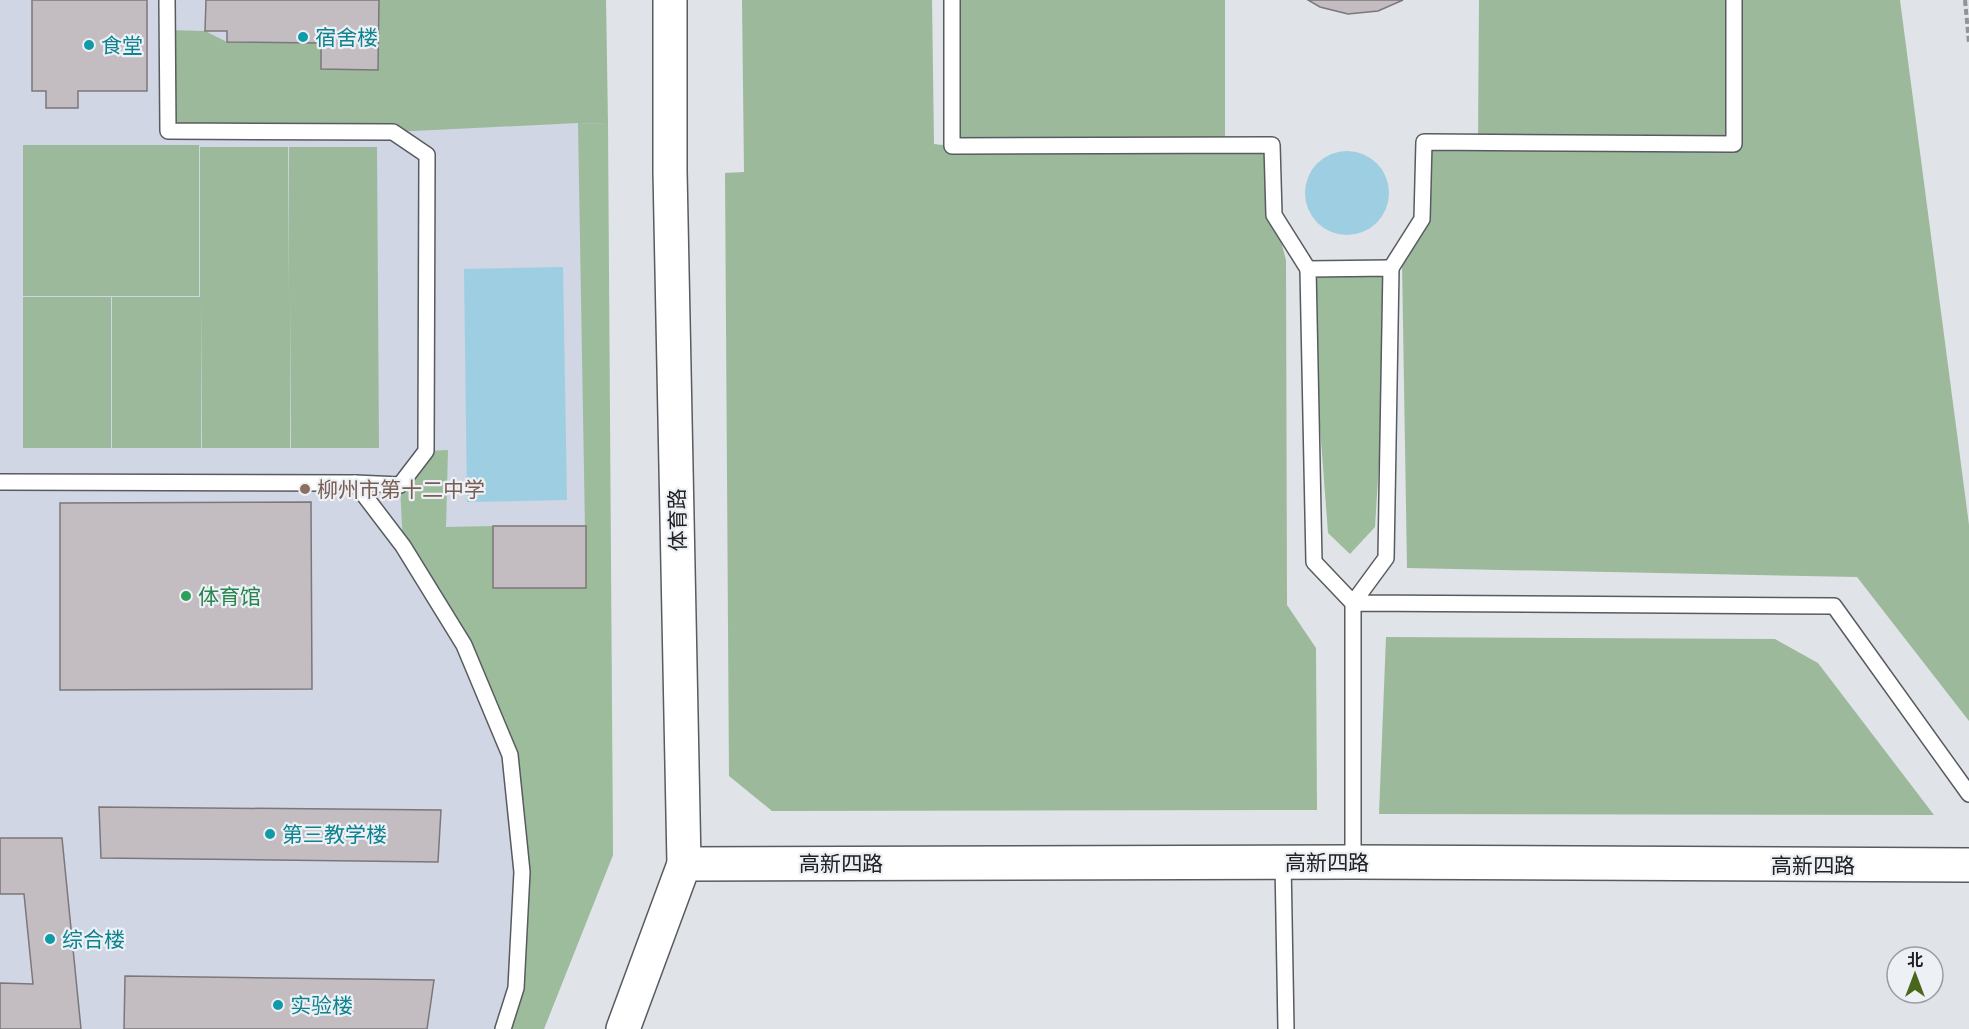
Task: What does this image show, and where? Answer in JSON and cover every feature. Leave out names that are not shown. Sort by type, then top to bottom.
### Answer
[{"type":"street","name":"体育路","points":[[623,1029],[684,864],[670,183],[670,0]]},
{"type":"street","name":"高新四路","points":[[684,864],[1353,862],[1969,866]]},
{"type":"lane","points":[[0,482],[400,485],[426,451],[427,155],[393,132],[168,131],[167,0]]},
{"type":"lane","points":[[952,0],[952,146],[1272,145],[1274,214],[1308,269],[1314,562],[1353,603],[1834,606],[1969,794]]},
{"type":"lane","points":[[1353,862],[1353,603],[1386,558],[1391,268],[1422,219],[1424,142],[1734,144],[1734,0]]},
{"type":"lane","points":[[1308,269],[1391,268]]},
{"type":"lane","points":[[355,483],[403,546],[464,645],[510,755],[522,872],[516,988],[503,1029]]},
{"type":"lane","points":[[1283,862],[1286,1029]]},
{"type":"path","points":[[1965,0],[1969,43]]},
{"type":"shaded area","name":"柳州市第十二中学","points":[[0,0],[606,0],[613,855],[544,1029],[0,1029]]},
{"type":"green space","points":[[379,0],[606,0],[608,124],[578,123],[393,132],[168,131],[167,30],[205,31],[227,42],[321,43],[321,69],[378,70]]},
{"type":"green space","points":[[742,0],[932,0],[934,144],[951,146],[952,0],[1225,0],[1225,145],[1272,145],[1274,215],[1286,260],[1287,605],[1316,648],[1317,810],[772,811],[729,776],[725,173],[744,172]]},
{"type":"green space","points":[[1479,0],[1900,0],[1969,525],[1969,721],[1857,577],[1407,568],[1402,262],[1422,219],[1424,142],[1478,142]]},
{"type":"green space","points":[[578,123],[608,124],[613,855],[544,1029],[503,1029],[516,988],[522,872],[510,755],[464,645],[403,546],[400,485],[426,451],[448,450],[446,527],[493,526],[493,588],[586,588]]},
{"type":"green space","points":[[23,145],[199,145],[199,296],[23,296]]},
{"type":"green space","points":[[200,147],[288,147],[288,297],[289,147],[377,147],[379,448],[291,448],[290,298],[290,448],[202,448],[201,298],[201,448],[112,448],[112,297],[200,297]]},
{"type":"green space","points":[[1391,268],[1375,527],[1350,554],[1328,533],[1308,269]]},
{"type":"green space","points":[[23,297],[111,297],[111,448],[23,448]]},
{"type":"green space","points":[[1386,637],[1775,639],[1818,663],[1934,815],[1379,814]]},
{"type":"water","points":[[1347,151],[1363,154],[1377,163],[1386,177],[1389,193],[1386,209],[1377,223],[1363,232],[1347,235],[1331,232],[1317,223],[1308,209],[1305,193],[1308,177],[1317,163],[1331,154]]},
{"type":"water","points":[[563,267],[567,500],[467,502],[464,269]]},
{"type":"building","name":"食堂","points":[[32,0],[147,0],[147,91],[78,91],[78,108],[46,108],[46,91],[32,91]]},
{"type":"building","name":"宿舍楼","points":[[206,0],[379,0],[378,70],[321,69],[321,43],[227,42],[227,31],[205,31]]},
{"type":"building","points":[[1308,0],[1403,0],[1378,11],[1348,14],[1320,7]]},
{"type":"building","name":"体育馆","points":[[311,502],[312,689],[60,690],[60,503]]},
{"type":"building","points":[[493,526],[586,526],[586,588],[493,588]]},
{"type":"building","name":"第三教学楼","points":[[99,807],[441,810],[438,862],[101,858]]},
{"type":"building","name":"综合楼","points":[[0,838],[62,838],[81,1029],[0,1029],[0,983],[33,984],[24,894],[0,894]]},
{"type":"building","name":"实验楼","points":[[125,976],[434,980],[427,1029],[124,1029]]},
{"type":"place","name":"宿舍楼","points":[[303,37]]},
{"type":"place","name":"食堂","points":[[89,45]]},
{"type":"place","name":"柳州市第十二中学","points":[[305,489]]},
{"type":"place","name":"体育馆","points":[[186,596]]},
{"type":"place","name":"第三教学楼","points":[[270,834]]},
{"type":"place","name":"综合楼","points":[[50,939]]},
{"type":"place","name":"实验楼","points":[[278,1005]]}]
